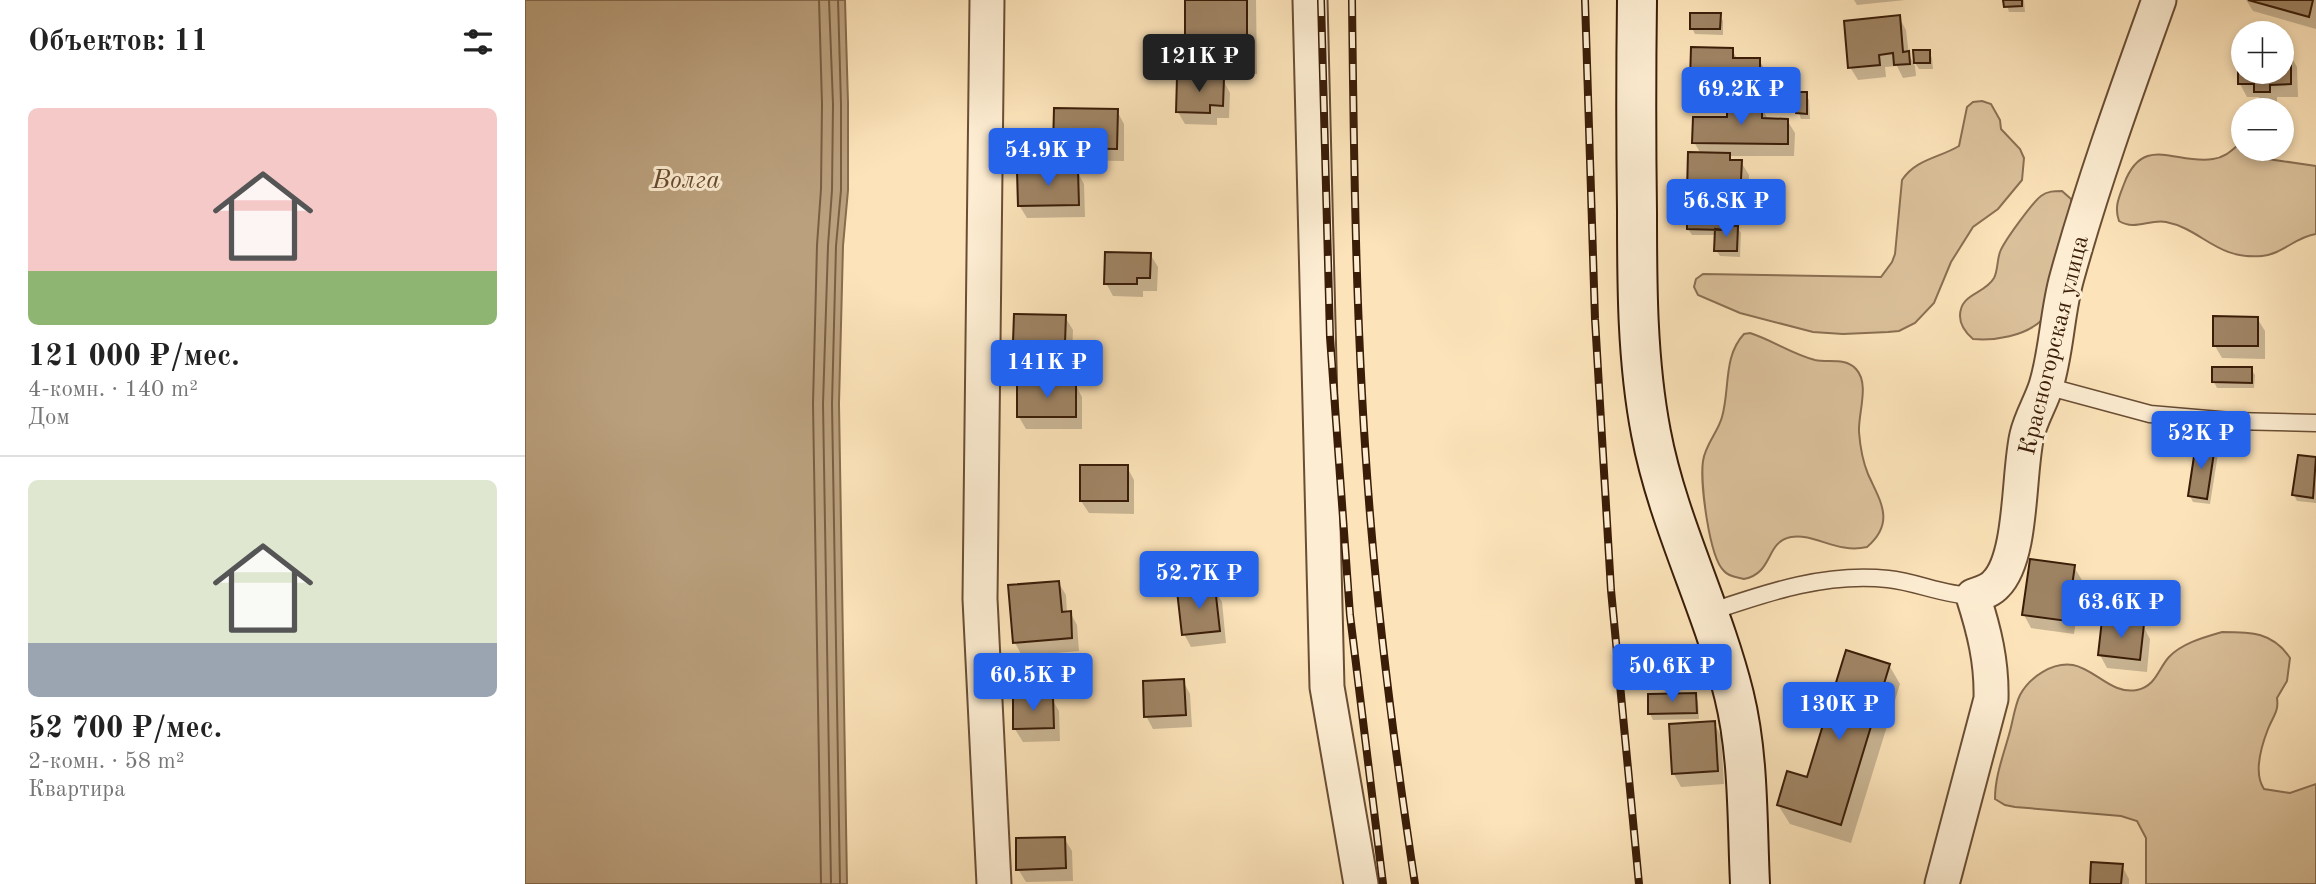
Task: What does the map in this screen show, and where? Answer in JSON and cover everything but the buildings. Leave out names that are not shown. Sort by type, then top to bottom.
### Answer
[{"type":"main road","points":[[1637,0],[1637,270],[1643,383],[1660,476],[1731,685],[1742,741],[1750,884]]},
{"type":"street","points":[[987,0],[980,599],[994,884]]},
{"type":"street","points":[[1310,0],[1327,687],[1361,884]]},
{"type":"street","name":"Красногорская улица","points":[[1973,596],[1986,592],[1997,583],[2005,570],[2019,512],[2027,435],[2046,386],[2066,280],[2098,171],[2159,0]]},
{"type":"street","points":[[1942,884],[1991,699],[1989,650],[1973,596]]},
{"type":"lane","points":[[2046,386],[2150,414],[2179,418],[2316,423]]},
{"type":"lane","points":[[1707,613],[1788,586],[1861,578],[1910,582],[1947,593],[1973,596]]},
{"type":"shaded area","points":[[1973,102],[1991,104],[2000,120],[2001,129],[2020,149],[2024,158],[2022,180],[1998,209],[1973,227],[1951,262],[1934,303],[1915,323],[1899,331],[1888,332],[1813,332],[1740,313],[1698,295],[1694,287],[1696,279],[1703,274],[1881,277],[1895,254],[1902,180],[1921,163],[1959,146],[1967,107]]},
{"type":"shaded area","points":[[2231,150],[2231,161],[2282,161],[2316,166],[2316,234],[2269,255],[2246,256],[2221,249],[2190,231],[2166,222],[2131,225],[2119,221],[2117,207],[2120,193],[2132,169],[2141,159],[2162,155],[2213,159]]},
{"type":"shaded area","points":[[2062,191],[2071,199],[2071,206],[2042,320],[2027,330],[2009,336],[1973,339],[1961,323],[1961,308],[1964,303],[1990,284],[2003,247],[2032,206],[2046,193]]},
{"type":"shaded area","points":[[1750,333],[1807,357],[1847,363],[1856,369],[1863,391],[1859,424],[1861,448],[1866,469],[1881,502],[1883,520],[1876,538],[1867,547],[1846,548],[1800,537],[1783,540],[1760,571],[1744,579],[1724,571],[1714,551],[1704,501],[1702,471],[1706,449],[1722,417],[1733,352],[1744,334]]},
{"type":"shaded area","points":[[2222,632],[2252,633],[2269,638],[2290,658],[2287,681],[2277,698],[2276,711],[2261,752],[2259,775],[2264,789],[2290,793],[2316,784],[2316,884],[2146,884],[2146,838],[2137,821],[2121,816],[2015,807],[1995,799],[1998,773],[2017,703],[2024,688],[2042,672],[2057,666],[2073,665],[2120,689],[2137,690],[2153,681],[2169,657],[2180,648]]},
{"type":"water","name":"Волга","points":[[525,0],[845,0],[848,190],[843,246],[839,404],[847,884],[525,884]]},
{"type":"railway","points":[[1321,0],[1330,337],[1350,615],[1383,884]]},
{"type":"railway","points":[[1352,0],[1357,263],[1366,460],[1385,660],[1415,884]]},
{"type":"railway","points":[[1585,0],[1595,319],[1611,590],[1639,884]]}]
